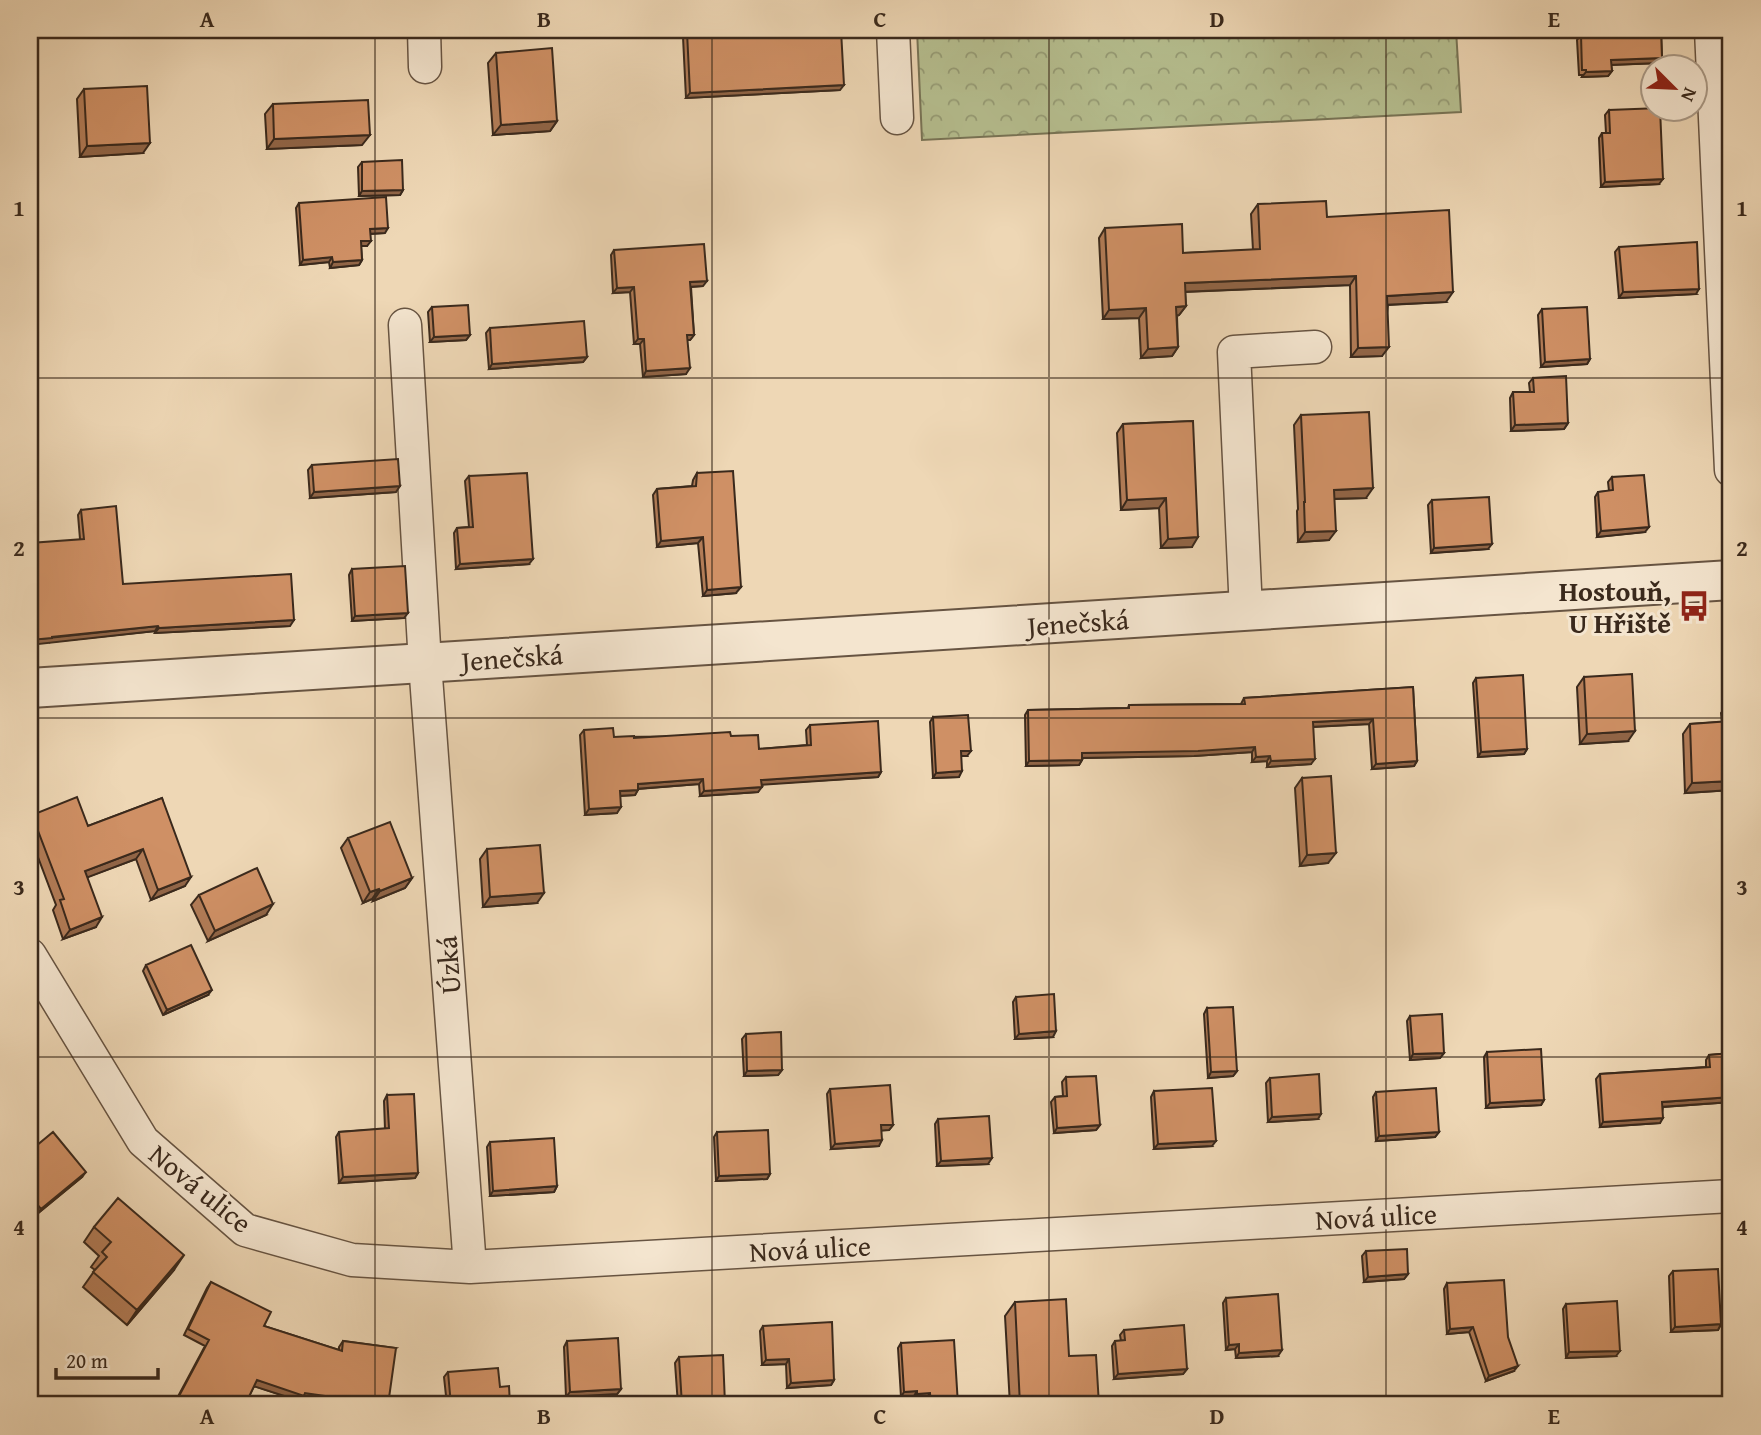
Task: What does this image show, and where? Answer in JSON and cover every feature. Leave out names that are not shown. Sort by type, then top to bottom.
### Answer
[{"type":"street","points":[[424,30],[425,68]]},
{"type":"street","points":[[893,30],[897,118]]},
{"type":"street","points":[[1711,30],[1731,470]]},
{"type":"street","name":"Jenečská","points":[[405,325],[425,663]]},
{"type":"street","points":[[1245,611],[1234,352],[1315,347]]},
{"type":"street","name":"Jenečská","points":[[30,688],[1731,580]]},
{"type":"street","name":"Úzká","points":[[425,663],[470,1267]]},
{"type":"street","name":"Nová ulice","points":[[30,955],[143,1141],[245,1230],[352,1260],[470,1267],[1731,1196]]},
{"type":"green space","points":[[917,30],[1456,30],[1461,112],[922,140]]},
{"type":"building","points":[[841,30],[844,85],[690,93],[687,32]]},
{"type":"building","points":[[1661,30],[1662,52],[1638,52],[1638,59],[1611,60],[1612,71],[1582,70],[1581,35]]},
{"type":"building","points":[[552,48],[557,121],[501,125],[496,53]]},
{"type":"building","points":[[147,86],[150,143],[87,146],[84,89]]},
{"type":"building","points":[[368,100],[370,135],[274,139],[273,104]]},
{"type":"building","points":[[1638,109],[1638,122],[1661,122],[1663,179],[1605,182],[1602,133],[1610,133],[1609,110]]},
{"type":"building","points":[[402,160],[403,190],[362,191],[362,162]]},
{"type":"building","points":[[386,197],[388,228],[370,229],[371,241],[361,241],[362,260],[333,262],[332,257],[303,260],[299,203]]},
{"type":"building","points":[[1326,201],[1327,217],[1449,210],[1453,292],[1387,296],[1389,347],[1358,348],[1356,276],[1185,283],[1186,306],[1176,307],[1178,347],[1148,349],[1146,308],[1109,310],[1105,228],[1182,224],[1183,253],[1260,249],[1258,204]]},
{"type":"building","points":[[1697,242],[1699,289],[1623,292],[1619,247]]},
{"type":"building","points":[[704,244],[707,281],[690,282],[694,335],[687,335],[690,368],[646,371],[644,339],[638,339],[634,287],[617,288],[614,250]]},
{"type":"building","points":[[468,305],[470,335],[434,337],[432,307]]},
{"type":"building","points":[[1587,307],[1590,359],[1545,362],[1542,309]]},
{"type":"building","points":[[584,321],[587,357],[492,364],[490,328]]},
{"type":"building","points":[[1566,376],[1568,423],[1515,425],[1513,392],[1534,392],[1533,378]]},
{"type":"building","points":[[1369,412],[1373,488],[1334,490],[1336,531],[1305,532],[1301,415]]},
{"type":"building","points":[[1193,421],[1198,537],[1168,539],[1166,498],[1127,500],[1123,424]]},
{"type":"building","points":[[398,459],[400,486],[314,492],[312,465]]},
{"type":"building","points":[[733,471],[741,587],[707,590],[703,537],[661,541],[657,489],[696,486],[697,473]]},
{"type":"building","points":[[527,473],[533,559],[460,564],[457,528],[473,527],[469,476]]},
{"type":"building","points":[[1644,475],[1649,527],[1601,531],[1598,492],[1613,490],[1612,477]]},
{"type":"building","points":[[1489,497],[1492,544],[1434,548],[1432,500]]},
{"type":"building","points":[[116,506],[123,584],[291,574],[294,620],[158,626],[30,640],[30,543],[84,539],[81,510]]},
{"type":"building","points":[[405,566],[408,613],[355,616],[352,569]]},
{"type":"building","points":[[1632,674],[1635,731],[1587,734],[1584,677]]},
{"type":"building","points":[[1523,675],[1527,749],[1481,752],[1476,678]]},
{"type":"building","points":[[1413,687],[1417,761],[1376,764],[1373,719],[1313,722],[1315,759],[1271,761],[1270,756],[1256,757],[1255,747],[1082,753],[1082,760],[1029,761],[1028,710],[1129,708],[1129,705],[1245,704],[1244,698]]},
{"type":"building","points":[[1731,703],[1731,781],[1692,783],[1690,724],[1730,721]]},
{"type":"building","points":[[968,715],[971,751],[961,751],[962,771],[936,773],[933,717]]},
{"type":"building","points":[[878,721],[881,772],[761,780],[762,787],[704,791],[703,779],[638,784],[638,790],[620,791],[621,807],[589,809],[584,730],[613,728],[614,737],[634,738],[730,732],[731,736],[758,735],[759,749],[811,745],[810,725]]},
{"type":"building","points":[[1331,776],[1336,853],[1307,855],[1302,778]]},
{"type":"building","points":[[77,797],[88,826],[162,798],[191,877],[158,890],[143,849],[85,871],[102,917],[70,930],[60,900],[64,899],[32,815]]},
{"type":"building","points":[[390,822],[412,878],[380,891],[370,892],[348,838]]},
{"type":"building","points":[[540,845],[544,893],[490,897],[487,849]]},
{"type":"building","points":[[257,868],[273,904],[215,931],[199,895]]},
{"type":"building","points":[[191,945],[212,990],[167,1010],[146,965]]},
{"type":"building","points":[[1054,994],[1056,1031],[1019,1034],[1016,997]]},
{"type":"building","points":[[1233,1007],[1237,1071],[1211,1072],[1207,1008]]},
{"type":"building","points":[[1442,1014],[1444,1053],[1413,1054],[1410,1016]]},
{"type":"building","points":[[781,1032],[782,1070],[747,1071],[746,1034]]},
{"type":"building","points":[[1541,1049],[1544,1100],[1490,1103],[1487,1052]]},
{"type":"building","points":[[1731,1053],[1731,1097],[1662,1102],[1663,1118],[1603,1122],[1600,1074],[1710,1067],[1709,1055]]},
{"type":"building","points":[[1319,1074],[1321,1114],[1272,1117],[1270,1078]]},
{"type":"building","points":[[1096,1076],[1100,1125],[1057,1128],[1055,1097],[1067,1096],[1066,1077]]},
{"type":"building","points":[[890,1085],[893,1125],[881,1125],[882,1140],[835,1144],[830,1089]]},
{"type":"building","points":[[1212,1088],[1216,1141],[1158,1144],[1154,1091]]},
{"type":"building","points":[[1436,1088],[1439,1132],[1379,1136],[1376,1092]]},
{"type":"building","points":[[414,1094],[418,1173],[343,1177],[339,1132],[389,1128],[387,1095]]},
{"type":"building","points":[[989,1116],[992,1158],[941,1161],[938,1119]]},
{"type":"building","points":[[768,1130],[770,1174],[719,1176],[717,1132]]},
{"type":"building","points":[[53,1132],[86,1172],[41,1209],[30,1196],[30,1151]]},
{"type":"building","points":[[554,1138],[557,1186],[493,1191],[490,1142]]},
{"type":"building","points":[[118,1198],[184,1255],[137,1310],[93,1272],[107,1257],[102,1252],[111,1242],[94,1227]]},
{"type":"building","points":[[1407,1249],[1408,1274],[1368,1277],[1366,1251]]},
{"type":"building","points":[[1718,1269],[1721,1324],[1675,1327],[1673,1271]]},
{"type":"building","points":[[1504,1280],[1508,1337],[1518,1366],[1489,1376],[1473,1327],[1450,1329],[1447,1283]]},
{"type":"building","points":[[211,1282],[271,1312],[264,1326],[342,1351],[343,1341],[396,1348],[388,1405],[305,1393],[304,1396],[257,1380],[245,1405],[194,1405],[178,1398],[209,1340],[188,1329]]},
{"type":"building","points":[[1278,1294],[1282,1350],[1239,1353],[1239,1344],[1229,1345],[1226,1298]]},
{"type":"building","points":[[1066,1299],[1069,1356],[1096,1355],[1099,1405],[1020,1405],[1015,1302]]},
{"type":"building","points":[[1617,1301],[1620,1351],[1569,1352],[1566,1304]]},
{"type":"building","points":[[832,1322],[834,1380],[791,1383],[789,1359],[766,1360],[763,1326]]},
{"type":"building","points":[[1184,1325],[1187,1369],[1118,1374],[1115,1341],[1125,1340],[1124,1330]]},
{"type":"building","points":[[618,1338],[621,1389],[570,1392],[567,1341]]},
{"type":"building","points":[[954,1340],[958,1405],[931,1405],[930,1393],[904,1392],[901,1343]]},
{"type":"building","points":[[723,1355],[725,1404],[682,1405],[679,1357]]},
{"type":"building","points":[[498,1368],[500,1387],[509,1386],[510,1405],[451,1405],[448,1372]]},
{"type":"place","name":"Hostouň, U Hřiště","points":[[1694,606]]}]
